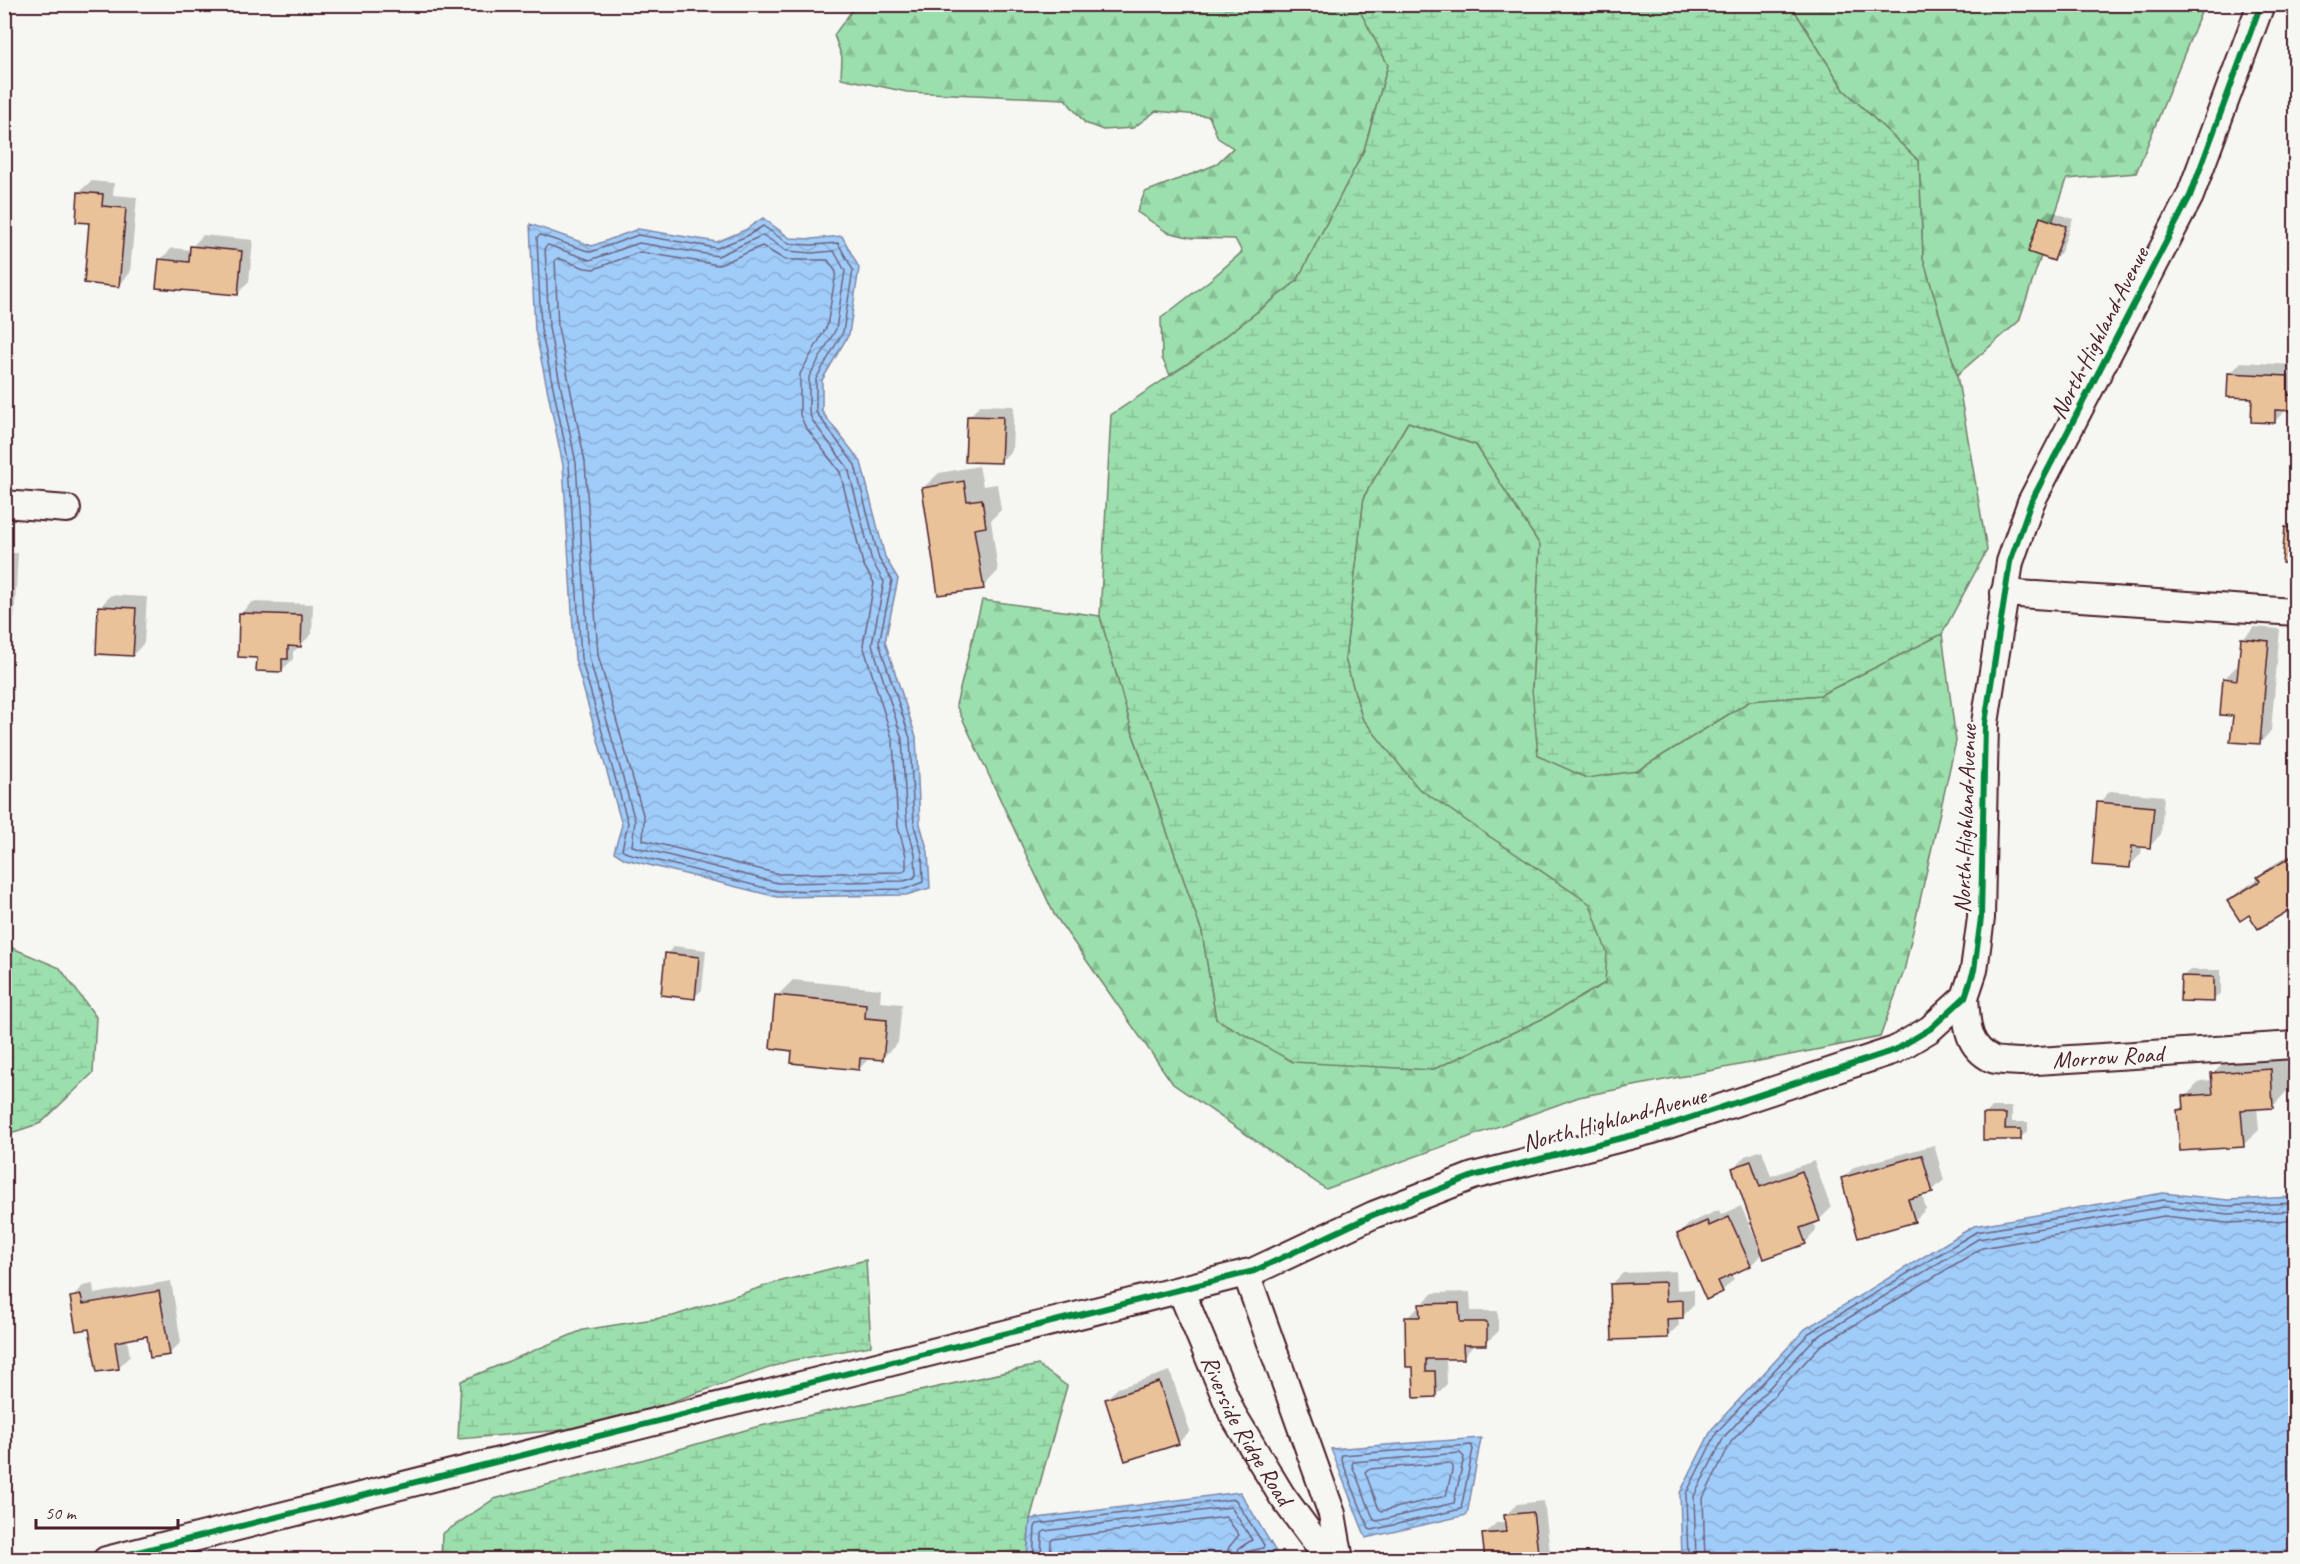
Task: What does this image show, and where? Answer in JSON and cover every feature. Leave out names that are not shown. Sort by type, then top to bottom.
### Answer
[{"type":"street","name":"North Highland Avenue","points":[[106,1560],[172,1552],[1246,1273],[1323,1240],[1372,1215],[1473,1176],[1653,1130],[1895,1050],[1930,1029],[1965,997],[1974,970],[1981,918],[1984,723],[2010,562],[2031,502],[2190,196],[2261,4]]},
{"type":"street","points":[[4,504],[67,509]]},
{"type":"street","points":[[2004,593],[2295,612]]},
{"type":"street","name":"Morrow Road","points":[[1965,997],[1969,1035],[1973,1043],[1993,1060],[2021,1062],[2295,1045]]},
{"type":"street","name":"Riverside Ridge Road","points":[[1246,1273],[1332,1514],[1340,1560]]},
{"type":"street","name":"Riverside Ridge Road","points":[[1181,1291],[1232,1413],[1282,1496],[1329,1560]]},
{"type":"green space","points":[[1642,4],[1791,5],[1844,90],[1919,161],[1923,258],[1957,375],[1987,550],[1942,634],[1820,695],[1750,701],[1637,771],[1587,778],[1538,756],[1532,689],[1540,545],[1476,445],[1408,422],[1364,496],[1345,659],[1362,718],[1418,788],[1590,904],[1607,953],[1605,983],[1544,1018],[1432,1070],[1293,1062],[1216,1019],[1202,932],[1133,734],[1100,616],[1111,415],[1204,353],[1297,281],[1364,150],[1388,65],[1357,5],[1600,5],[1629,11]]},
{"type":"green space","points":[[856,5],[1357,5],[1388,65],[1364,150],[1297,281],[1204,353],[1170,375],[1162,358],[1161,318],[1242,252],[1235,239],[1192,238],[1167,232],[1137,212],[1145,192],[1215,165],[1233,148],[1218,138],[1209,116],[1156,111],[1133,128],[1103,130],[1085,123],[1065,99],[907,92],[841,78],[842,57],[834,35]]},
{"type":"green space","points":[[1791,5],[2204,5],[2136,173],[2067,179],[2019,321],[1957,375],[1923,258],[1919,161],[1844,90]]},
{"type":"green space","points":[[1408,422],[1476,445],[1540,545],[1532,689],[1637,771],[1750,701],[1820,695],[1942,634],[1956,741],[1904,971],[1880,1037],[1579,1097],[1326,1189],[1173,1084],[1054,914],[956,705],[982,600],[1100,616],[1133,734],[1202,932],[1216,1019],[1432,1070],[1544,1018],[1605,983],[1494,840],[1417,788],[1362,718],[1345,659],[1364,496]]},
{"type":"green space","points":[[5,945],[60,968],[96,1017],[93,1073],[41,1123],[5,1135]]},
{"type":"green space","points":[[866,1260],[871,1346],[789,1361],[616,1421],[586,1428],[458,1439],[461,1381],[583,1330],[673,1316],[774,1283]]},
{"type":"green space","points":[[1038,1365],[1067,1386],[1030,1519],[1027,1559],[441,1560],[442,1534],[494,1499],[756,1427]]},
{"type":"water","points":[[763,218],[790,238],[812,239],[842,236],[859,268],[849,334],[822,380],[822,412],[861,462],[885,557],[898,579],[885,642],[916,737],[920,824],[928,852],[930,888],[906,895],[777,897],[625,859],[614,852],[622,825],[575,659],[563,465],[535,330],[530,224],[592,246],[638,229],[717,242],[745,230]]},
{"type":"water","points":[[2163,1193],[2228,1200],[2295,1197],[2295,1559],[1682,1559],[1680,1493],[1712,1429],[1805,1329],[1974,1226]]},
{"type":"water","points":[[1481,1438],[1467,1515],[1366,1538],[1331,1449]]},
{"type":"water","points":[[1240,1492],[1276,1552],[1233,1560],[1027,1559],[1030,1519]]},
{"type":"building","points":[[78,192],[103,194],[102,206],[126,208],[119,287],[84,283],[89,223],[76,222]]},
{"type":"building","points":[[2040,217],[2066,226],[2054,261],[2028,252]]},
{"type":"building","points":[[190,246],[242,251],[238,295],[156,288],[159,259],[189,262]]},
{"type":"building","points":[[2228,373],[2288,376],[2288,395],[2296,395],[2295,411],[2275,410],[2275,423],[2251,422],[2252,398],[2227,397]]},
{"type":"building","points":[[967,416],[1003,417],[1001,463],[965,462]]},
{"type":"building","points":[[964,481],[967,501],[982,499],[986,527],[974,529],[984,589],[938,595],[922,488]]},
{"type":"building","points":[[2285,527],[2296,528],[2296,564],[2282,563]]},
{"type":"building","points":[[98,606],[136,608],[133,656],[96,654]]},
{"type":"building","points":[[239,613],[302,615],[301,647],[288,646],[288,659],[282,659],[282,672],[256,671],[257,658],[238,657]]},
{"type":"building","points":[[2241,638],[2269,641],[2260,744],[2230,742],[2233,716],[2220,715],[2223,678],[2237,680]]},
{"type":"building","points":[[2097,802],[2154,807],[2150,848],[2132,846],[2130,868],[2092,865]]},
{"type":"building","points":[[2296,854],[2296,906],[2258,929],[2249,915],[2240,921],[2227,901],[2260,881],[2257,877]]},
{"type":"building","points":[[665,953],[699,957],[695,999],[661,995]]},
{"type":"building","points":[[2181,976],[2214,977],[2214,1002],[2180,1001]]},
{"type":"building","points":[[775,995],[866,1004],[865,1018],[887,1020],[883,1060],[860,1058],[859,1070],[791,1063],[792,1051],[770,1048]]},
{"type":"building","points":[[2271,1069],[2273,1108],[2241,1110],[2244,1147],[2180,1151],[2177,1110],[2184,1109],[2183,1096],[2213,1094],[2211,1073]]},
{"type":"building","points":[[1983,1114],[2006,1114],[2005,1129],[2021,1129],[2021,1140],[1983,1140]]},
{"type":"building","points":[[1922,1155],[1933,1193],[1908,1199],[1915,1222],[1858,1238],[1841,1178]]},
{"type":"building","points":[[1751,1161],[1760,1187],[1802,1171],[1820,1221],[1800,1228],[1806,1244],[1764,1259],[1732,1168]]},
{"type":"building","points":[[1729,1217],[1751,1266],[1718,1281],[1723,1292],[1706,1300],[1677,1234],[1707,1221],[1709,1226]]},
{"type":"building","points":[[1665,1282],[1666,1301],[1683,1300],[1683,1318],[1667,1319],[1668,1338],[1612,1340],[1610,1284]]},
{"type":"building","points":[[159,1291],[170,1355],[150,1358],[147,1336],[115,1342],[119,1369],[97,1372],[89,1329],[76,1331],[70,1297],[81,1295],[83,1304]]},
{"type":"building","points":[[1459,1303],[1460,1322],[1487,1322],[1487,1345],[1463,1345],[1464,1359],[1426,1359],[1426,1371],[1435,1371],[1436,1397],[1414,1398],[1413,1367],[1406,1367],[1405,1317],[1420,1317],[1419,1304]]},
{"type":"building","points":[[1159,1382],[1179,1444],[1125,1461],[1105,1399]]},
{"type":"building","points":[[1533,1512],[1539,1560],[1485,1560],[1482,1534],[1506,1532],[1504,1515]]},
{"type":"cycle path","points":[[106,1560],[1254,1271],[1373,1215],[1473,1176],[1653,1130],[1895,1050],[1930,1029],[1965,997],[1974,970],[1981,918],[1985,723],[2010,562],[2031,502],[2190,196],[2261,4]]}]
